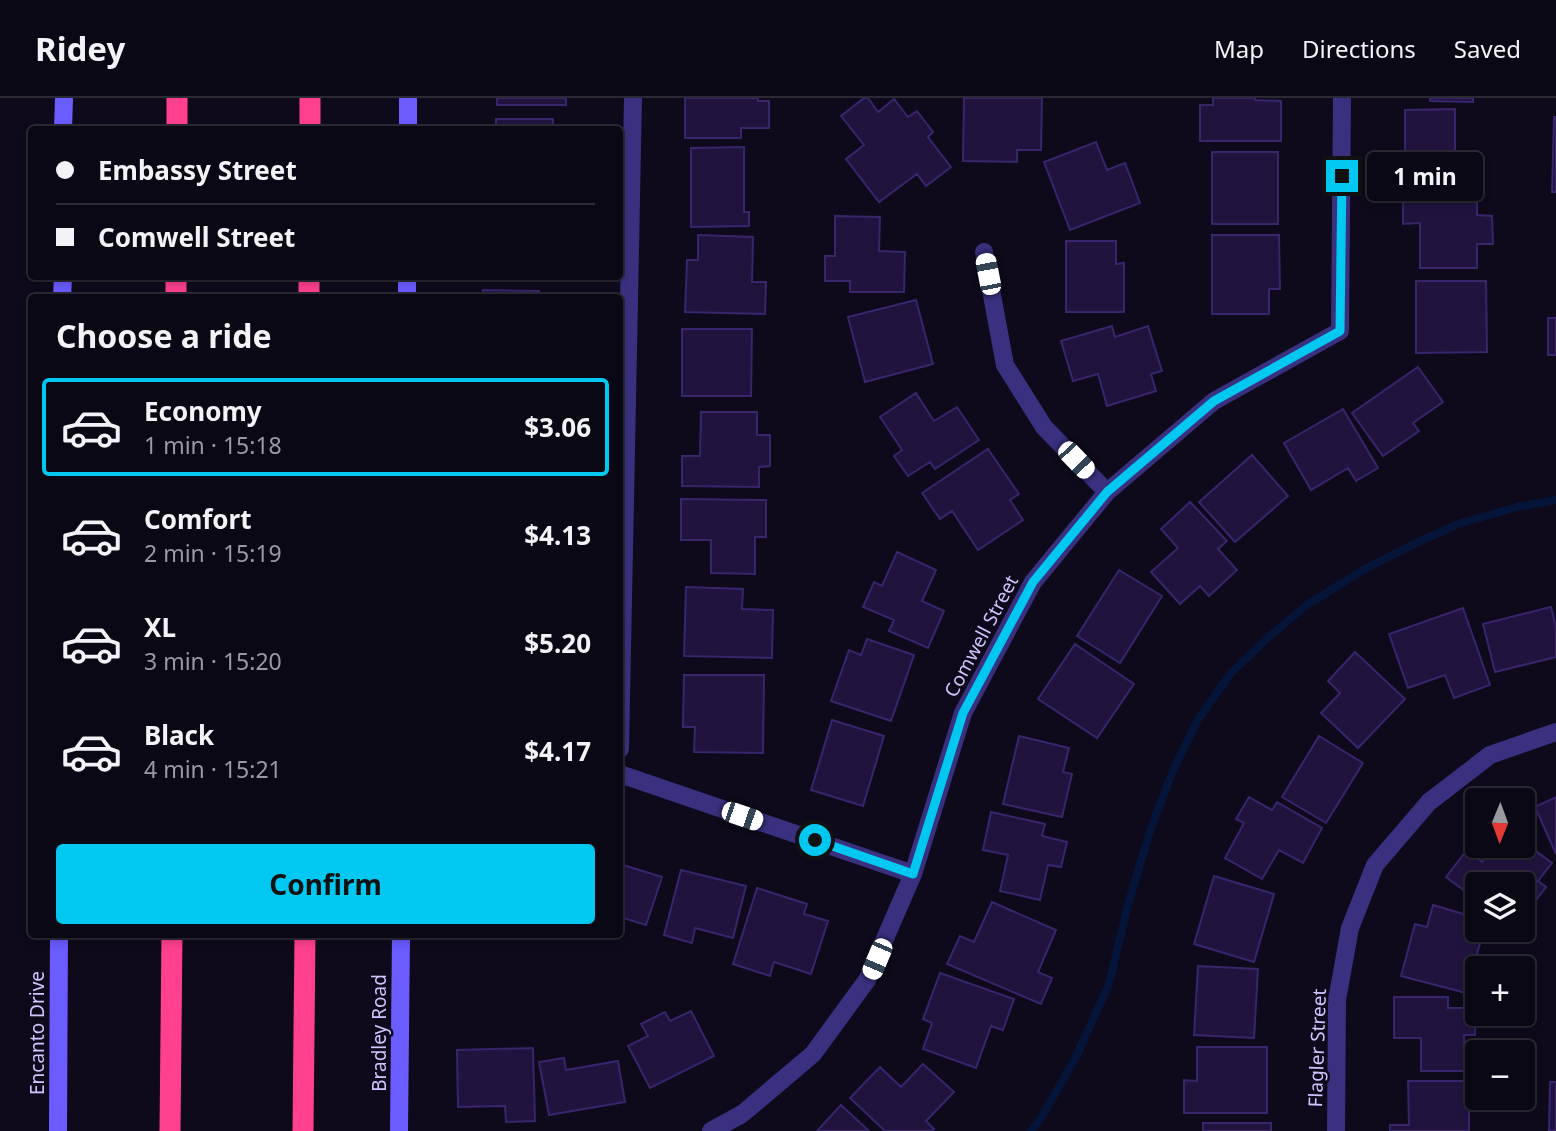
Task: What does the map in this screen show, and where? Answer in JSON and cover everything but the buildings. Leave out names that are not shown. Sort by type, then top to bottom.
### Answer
[{"type":"highway","points":[[177,98],[177,126]]},
{"type":"highway","points":[[310,98],[310,126]]},
{"type":"highway","points":[[170,1131],[172,938]]},
{"type":"highway","points":[[303,1131],[305,938]]},
{"type":"main road","points":[[64,98],[64,126]]},
{"type":"main road","points":[[408,98],[408,126]]},
{"type":"main road","name":"Encanto Drive","points":[[58,1131],[59,938]]},
{"type":"main road","name":"Bradley Road","points":[[400,1131],[401,938]]},
{"type":"street","points":[[623,599],[633,98]]},
{"type":"street","name":"Comwell Street","points":[[711,1131],[741,1114],[813,1054],[867,981],[913,874],[963,713],[1033,582],[1107,492],[1214,401],[1340,331],[1342,98]]},
{"type":"street","points":[[984,252],[1005,365],[1045,427],[1107,492]]},
{"type":"street","name":"Flagler Street","points":[[1336,1131],[1336,1000],[1350,928],[1376,865],[1429,802],[1490,755],[1556,732]]},
{"type":"street","points":[[623,775],[913,874]]},
{"type":"waterway","points":[[1031,1131],[1076,1057],[1109,984],[1129,901],[1150,831],[1172,773],[1197,721],[1231,673],[1307,605],[1363,570],[1461,523],[1517,507],[1556,500]]},
{"type":"route","points":[[815,840],[913,874],[963,713],[1033,582],[1107,492],[1214,401],[1340,331],[1342,176]]}]
